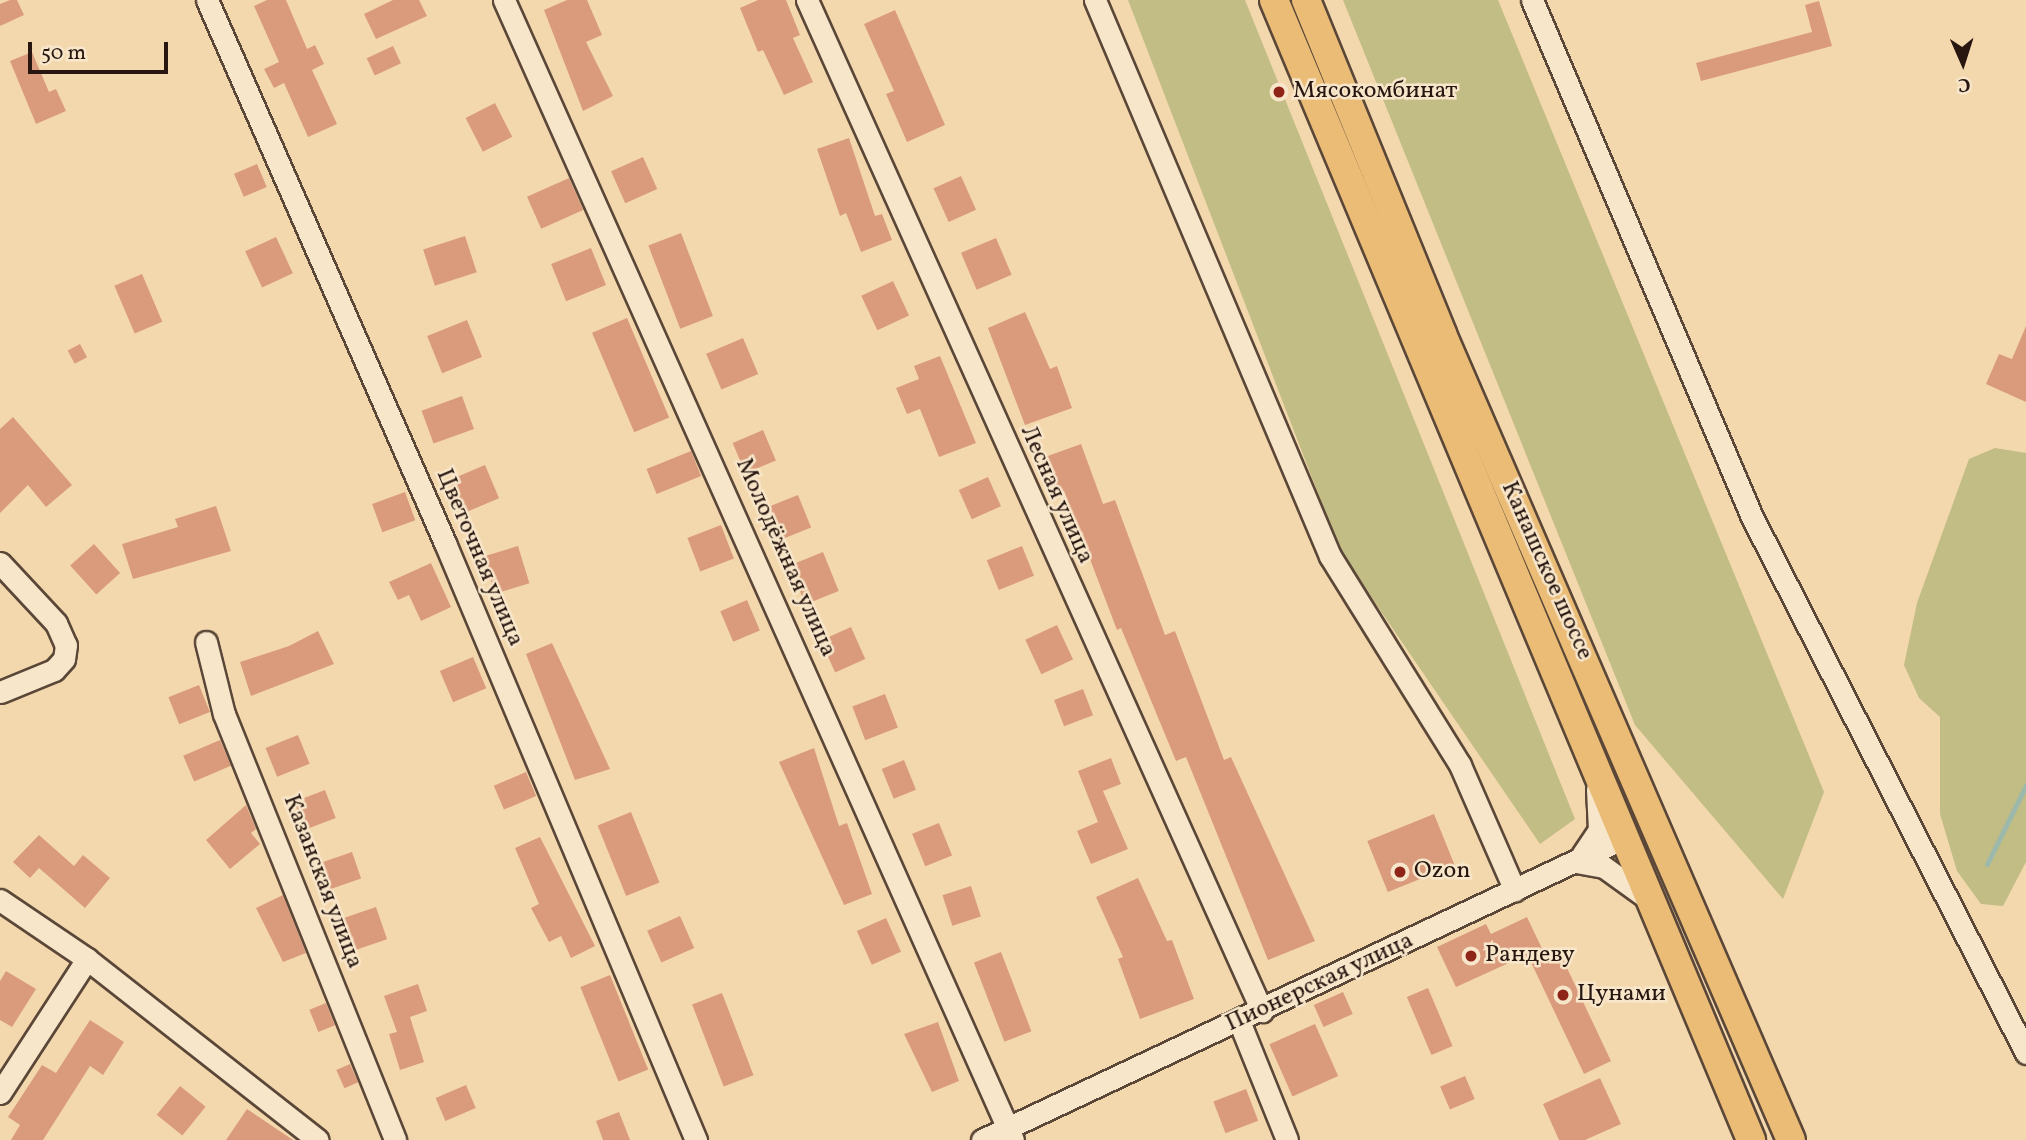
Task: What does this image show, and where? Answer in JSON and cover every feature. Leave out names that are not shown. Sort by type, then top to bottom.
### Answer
[{"type":"main road","name":"Канашское шоссе","points":[[1274,0],[1751,1140]]},
{"type":"main road","name":"Канашское шоссе","points":[[1306,0],[1442,334],[1657,823],[1791,1140]]},
{"type":"main road","name":"Пионерская улица","points":[[1626,838],[1657,823]]},
{"type":"street","name":"Цветочная улица","points":[[207,0],[445,543],[696,1140]]},
{"type":"street","name":"Молодёжная улица","points":[[504,0],[1011,1135]]},
{"type":"street","name":"Лесная улица","points":[[807,0],[1262,1011]]},
{"type":"street","points":[[1095,0],[1330,556],[1460,765],[1515,891]]},
{"type":"street","points":[[1532,0],[1752,517],[2026,1052]]},
{"type":"street","points":[[0,563],[57,623],[66,645],[64,659],[54,670],[0,692]]},
{"type":"street","name":"Казанская улица","points":[[206,642],[224,714],[395,1140]]},
{"type":"street","points":[[1593,758],[1599,830],[1576,862],[1604,867],[1624,877],[1654,905]]},
{"type":"street","name":"Пионерская улица","points":[[982,1140],[1011,1135],[1240,1021],[1626,838]]},
{"type":"street","points":[[0,900],[87,960],[318,1140]]},
{"type":"street","points":[[0,1093],[87,960]]},
{"type":"street","points":[[1240,1021],[1287,1140]]},
{"type":"shaded area","points":[[1128,0],[1245,0],[1575,819],[1540,844],[1341,553]]},
{"type":"shaded area","points":[[1343,0],[1498,0],[1824,792],[1783,899],[1635,725]]},
{"type":"shaded area","points":[[1995,448],[2026,453],[2026,862],[2003,906],[1981,904],[1957,871],[1940,814],[1940,717],[1919,698],[1904,665],[1917,603],[1969,459]]},
{"type":"building","points":[[17,0],[24,15],[0,26],[0,4]]},
{"type":"building","points":[[267,0],[286,0],[307,49],[315,45],[324,64],[312,70],[337,124],[308,137],[284,83],[274,88],[264,69],[279,62],[254,6]]},
{"type":"building","points":[[393,0],[419,0],[427,16],[376,39],[364,14]]},
{"type":"building","points":[[567,0],[587,0],[602,35],[586,42],[613,96],[583,111],[544,10]]},
{"type":"building","points":[[758,0],[786,0],[800,35],[793,38],[813,82],[784,95],[763,50],[758,52],[740,8]]},
{"type":"building","points":[[1819,1],[1832,46],[1701,81],[1696,63],[1812,32],[1805,5]]},
{"type":"building","points":[[895,10],[945,125],[907,142],[886,94],[894,91],[864,24]]},
{"type":"building","points":[[393,46],[401,63],[375,75],[367,58]]},
{"type":"building","points":[[32,52],[49,92],[56,89],[66,111],[36,124],[10,61]]},
{"type":"building","points":[[495,103],[512,137],[483,152],[466,118]]},
{"type":"building","points":[[849,138],[875,216],[882,214],[892,240],[861,252],[846,213],[840,216],[817,149]]},
{"type":"building","points":[[643,157],[657,189],[625,203],[611,171]]},
{"type":"building","points":[[257,164],[267,187],[244,197],[234,174]]},
{"type":"building","points":[[961,176],[976,210],[949,222],[934,188]]},
{"type":"building","points":[[569,178],[583,210],[541,229],[527,197]]},
{"type":"building","points":[[681,233],[713,316],[680,329],[648,246]]},
{"type":"building","points":[[465,236],[477,272],[435,286],[423,250]]},
{"type":"building","points":[[276,237],[293,273],[262,288],[245,251]]},
{"type":"building","points":[[996,238],[1012,275],[977,290],[961,253]]},
{"type":"building","points":[[591,248],[606,285],[566,301],[551,264]]},
{"type":"building","points":[[142,274],[162,322],[135,334],[114,286]]},
{"type":"building","points":[[893,281],[909,315],[877,330],[861,296]]},
{"type":"building","points":[[1025,312],[1050,369],[1057,366],[1072,408],[1025,425],[988,328]]},
{"type":"building","points":[[627,318],[669,417],[634,432],[592,333]]},
{"type":"building","points":[[467,320],[482,357],[442,373],[427,336]]},
{"type":"building","points":[[2026,326],[2026,402],[1986,384],[1999,354],[2012,359]]},
{"type":"building","points":[[743,338],[758,374],[721,390],[706,354]]},
{"type":"building","points":[[80,344],[87,357],[75,364],[68,351]]},
{"type":"building","points":[[940,356],[976,443],[939,457],[920,409],[907,414],[896,388],[919,379],[914,366]]},
{"type":"building","points":[[462,396],[474,429],[434,444],[422,411]]},
{"type":"building","points":[[13,417],[72,485],[46,507],[28,485],[0,513],[0,429]]},
{"type":"building","points":[[763,430],[776,460],[746,473],[733,443]]},
{"type":"building","points":[[1081,444],[1103,504],[1115,500],[1165,635],[1175,631],[1224,760],[1231,757],[1315,941],[1268,960],[1186,757],[1176,761],[1121,628],[1117,630],[1064,491],[1058,494],[1045,457]]},
{"type":"building","points":[[691,451],[701,476],[657,494],[646,469]]},
{"type":"building","points":[[485,465],[499,498],[463,513],[449,480]]},
{"type":"building","points":[[988,477],[1001,506],[972,519],[959,490]]},
{"type":"building","points":[[405,492],[415,520],[382,532],[372,504]]},
{"type":"building","points":[[798,495],[811,527],[782,539],[769,507]]},
{"type":"building","points":[[216,506],[231,551],[133,579],[122,544],[178,527],[175,519]]},
{"type":"building","points":[[721,525],[734,559],[700,572],[687,538]]},
{"type":"building","points":[[94,544],[120,573],[96,594],[70,565]]},
{"type":"building","points":[[518,546],[529,583],[495,594],[484,557]]},
{"type":"building","points":[[1022,546],[1034,576],[999,590],[987,560]]},
{"type":"building","points":[[823,552],[839,591],[805,604],[790,565]]},
{"type":"building","points":[[431,563],[451,607],[421,621],[409,595],[398,600],[389,582]]},
{"type":"building","points":[[747,600],[760,630],[733,642],[720,611]]},
{"type":"building","points":[[1057,625],[1073,659],[1041,674],[1025,640]]},
{"type":"building","points":[[851,627],[865,659],[835,672],[821,640]]},
{"type":"building","points":[[318,631],[334,664],[251,696],[240,662],[289,646]]},
{"type":"building","points":[[552,643],[610,769],[575,780],[526,654]]},
{"type":"building","points":[[473,657],[486,688],[453,702],[440,671]]},
{"type":"building","points":[[199,685],[210,712],[179,724],[168,697]]},
{"type":"building","points":[[1083,689],[1093,715],[1064,726],[1054,700]]},
{"type":"building","points":[[885,694],[898,728],[865,740],[852,707]]},
{"type":"building","points":[[298,735],[310,764],[277,777],[266,748]]},
{"type":"building","points":[[220,740],[231,766],[194,781],[183,756]]},
{"type":"building","points":[[814,748],[839,826],[847,823],[872,894],[844,905],[779,762]]},
{"type":"building","points":[[1111,758],[1121,784],[1103,791],[1128,849],[1091,864],[1077,831],[1098,822],[1078,771]]},
{"type":"building","points":[[904,760],[916,790],[894,799],[882,769]]},
{"type":"building","points":[[526,772],[536,796],[504,810],[494,786]]},
{"type":"building","points":[[325,790],[336,818],[305,830],[294,802]]},
{"type":"building","points":[[246,805],[256,829],[251,833],[260,844],[230,869],[206,840]]},
{"type":"building","points":[[631,812],[659,882],[626,896],[598,825]]},
{"type":"building","points":[[1434,814],[1455,865],[1388,892],[1367,841]]},
{"type":"building","points":[[939,823],[952,855],[925,866],[912,834]]},
{"type":"building","points":[[39,835],[74,866],[83,855],[110,878],[85,908],[39,868],[30,878],[13,862]]},
{"type":"building","points":[[540,837],[595,946],[571,958],[561,936],[549,942],[531,908],[539,904],[515,848]]},
{"type":"building","points":[[352,852],[361,878],[330,889],[321,863]]},
{"type":"building","points":[[1138,878],[1167,941],[1172,940],[1194,999],[1140,1019],[1118,959],[1123,957],[1096,897]]},
{"type":"building","points":[[971,886],[981,916],[952,926],[942,895]]},
{"type":"building","points":[[283,895],[306,953],[283,962],[256,908]]},
{"type":"building","points":[[376,907],[387,939],[351,952],[340,919]]},
{"type":"building","points":[[680,916],[694,948],[661,963],[647,931]]},
{"type":"building","points":[[1527,917],[1546,957],[1559,951],[1611,1061],[1584,1074],[1529,958],[1522,957],[1456,987],[1437,947],[1486,924],[1491,934]]},
{"type":"building","points":[[886,918],[901,952],[872,965],[857,931]]},
{"type":"building","points":[[1001,952],[1031,1031],[1004,1042],[974,962]]},
{"type":"building","points":[[6,971],[36,989],[12,1027],[0,1020],[0,981]]},
{"type":"building","points":[[610,975],[648,1070],[619,1082],[580,987]]},
{"type":"building","points":[[418,984],[427,1011],[410,1017],[424,1062],[400,1070],[389,1034],[397,1032],[384,996]]},
{"type":"building","points":[[1428,988],[1453,1046],[1431,1055],[1407,997]]},
{"type":"building","points":[[1343,992],[1353,1014],[1324,1027],[1314,1005]]},
{"type":"building","points":[[722,993],[754,1075],[724,1087],[692,1004]]},
{"type":"building","points":[[326,1003],[335,1025],[318,1032],[309,1010]]},
{"type":"building","points":[[90,1020],[124,1042],[103,1075],[90,1066],[43,1140],[11,1140],[20,1125],[8,1117],[42,1065],[56,1073]]},
{"type":"building","points":[[938,1022],[959,1081],[932,1092],[904,1034]]},
{"type":"building","points":[[1315,1024],[1338,1076],[1293,1096],[1269,1044]]},
{"type":"building","points":[[350,1064],[358,1082],[344,1088],[336,1070]]},
{"type":"building","points":[[1465,1076],[1475,1099],[1450,1110],[1440,1087]]},
{"type":"building","points":[[1600,1078],[1621,1124],[1585,1140],[1559,1140],[1543,1104]]},
{"type":"building","points":[[466,1085],[476,1108],[445,1121],[436,1098]]},
{"type":"building","points":[[180,1086],[206,1107],[182,1136],[157,1115]]},
{"type":"building","points":[[1246,1089],[1258,1121],[1226,1133],[1213,1102]]},
{"type":"building","points":[[247,1109],[293,1140],[226,1140]]},
{"type":"building","points":[[619,1112],[630,1140],[603,1140],[596,1121]]},
{"type":"waterway","points":[[1987,864],[2026,785]]},
{"type":"place","name":"Мясокомбинат","points":[[1279,92]]},
{"type":"place","name":"Ozon","points":[[1400,872]]},
{"type":"place","name":"Рандеву","points":[[1471,956]]},
{"type":"place","name":"Цунами","points":[[1563,995]]}]
